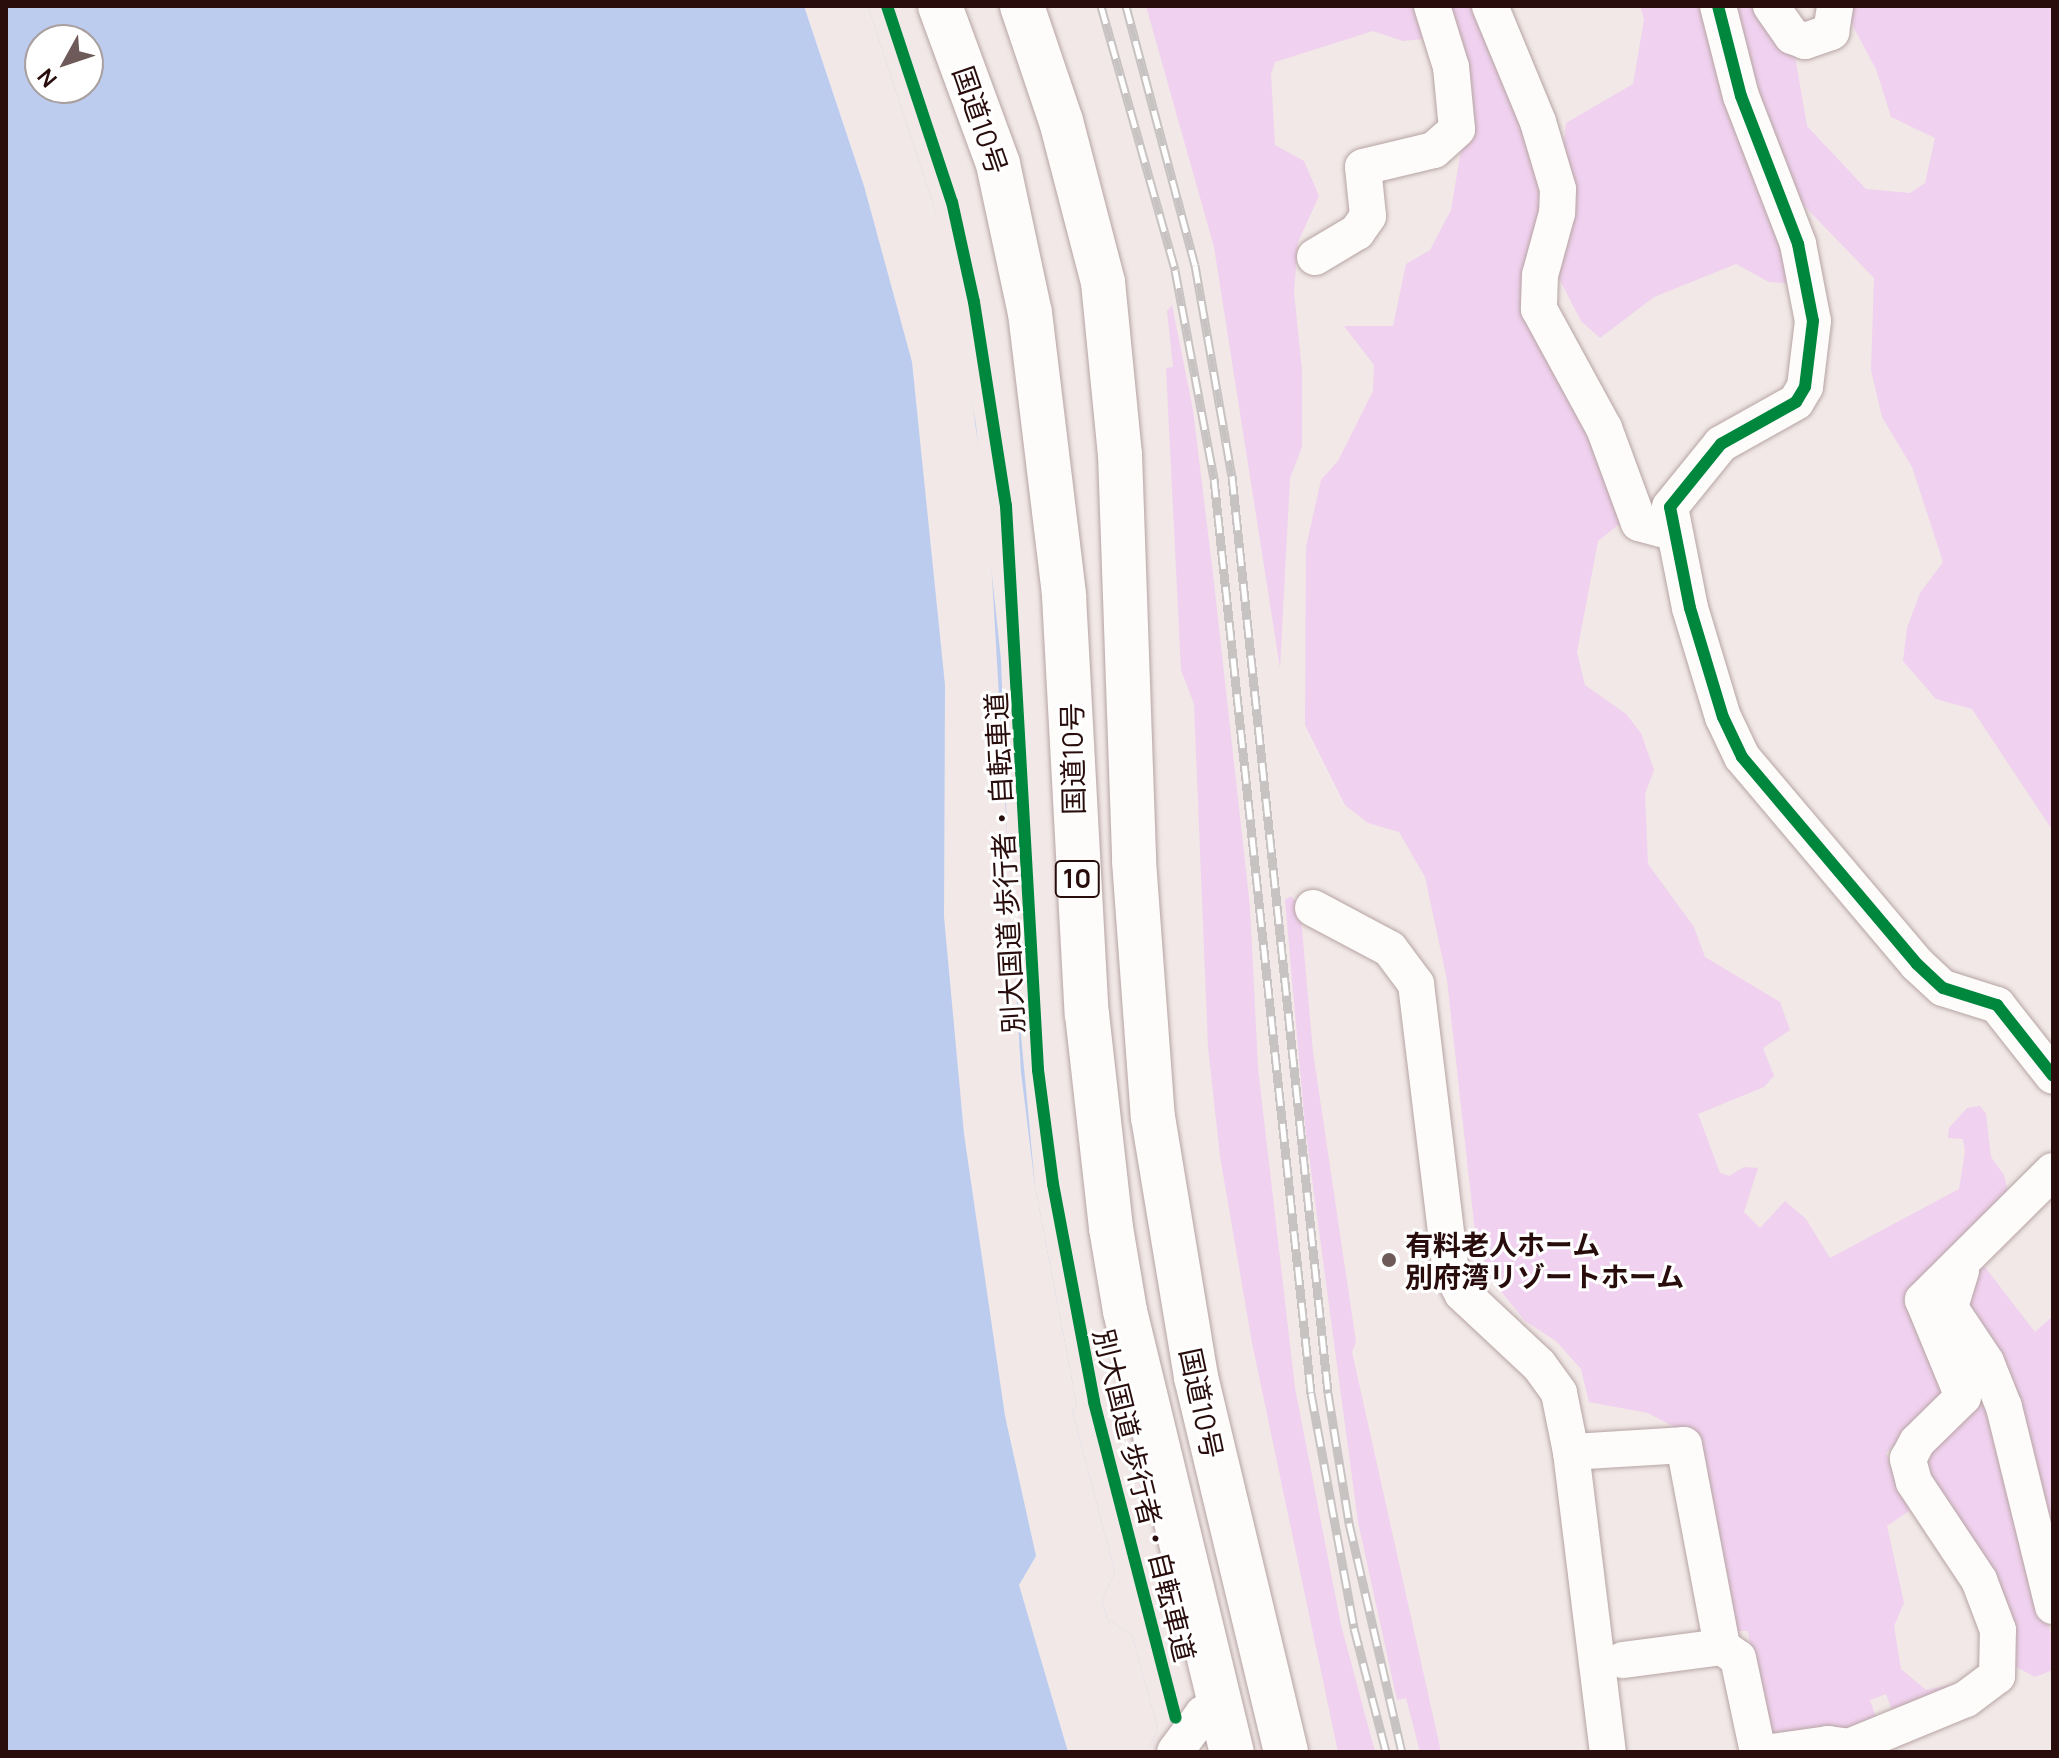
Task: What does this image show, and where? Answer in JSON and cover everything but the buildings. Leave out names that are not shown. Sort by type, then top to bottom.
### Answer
[{"type":"highway","name":"国道10号","points":[[940,6],[998,164],[1030,313],[1064,596],[1087,1014],[1111,1228],[1141,1383],[1232,1752]]},
{"type":"highway","name":"国道10号","points":[[1022,6],[1061,121],[1103,282],[1120,454],[1134,861],[1153,1117],[1196,1377],[1286,1752]]},
{"type":"street","points":[[1315,257],[1357,232],[1368,216],[1363,167],[1434,150],[1450,142],[1457,129],[1451,67],[1432,6]]},
{"type":"street","points":[[1490,6],[1538,122],[1558,189],[1557,213],[1540,275],[1539,309],[1604,428],[1639,523],[1672,532]]},
{"type":"street","points":[[1718,6],[1741,96],[1798,244],[1813,321],[1805,387],[1796,402],[1754,421],[1704,459],[1670,507],[1672,532],[1723,717],[1742,757],[1927,975],[1957,994],[1997,1005],[2053,1076]]},
{"type":"street","points":[[1771,6],[1792,36],[1805,41],[1831,32],[1835,6]]},
{"type":"street","points":[[1313,908],[1390,949],[1416,984],[1451,1272],[1462,1293],[1553,1382],[1571,1452],[1608,1752]]},
{"type":"street","points":[[1772,1752],[1828,1744],[1849,1747],[1966,1699],[1997,1676],[1998,1630],[1979,1580],[1914,1482],[1908,1459],[1917,1442],[1963,1397],[1922,1309],[1928,1293],[2045,1192]]},
{"type":"street","points":[[1964,1263],[1950,1308],[1986,1362],[2004,1407],[2053,1606]]},
{"type":"street","points":[[1571,1452],[1684,1445],[1722,1647]]},
{"type":"street","points":[[1623,1660],[1722,1647],[1738,1658],[1758,1752]]},
{"type":"street","points":[[1175,1752],[1203,1714],[1221,1706]]},
{"type":"shaded area","points":[[1146,6],[1423,6],[1432,30],[1423,39],[1403,41],[1373,31],[1275,62],[1271,74],[1275,145],[1304,161],[1319,196],[1298,242],[1294,292],[1302,371],[1302,447],[1290,478],[1280,668],[1214,247]]},
{"type":"shaded area","points":[[1439,6],[1480,6],[1548,192],[1531,272],[1627,518],[1598,541],[1577,652],[1585,685],[1626,714],[1641,733],[1654,770],[1645,794],[1648,864],[1694,927],[1705,957],[1780,1002],[1790,1030],[1763,1048],[1774,1076],[1764,1087],[1698,1114],[1720,1173],[1729,1176],[1744,1167],[1758,1168],[1744,1212],[1760,1228],[1785,1201],[1806,1219],[1830,1258],[1959,1189],[1965,1152],[1963,1139],[1948,1138],[1949,1128],[1967,1108],[1980,1106],[1986,1114],[1991,1157],[2004,1175],[2010,1200],[1978,1237],[1951,1391],[1886,1453],[1912,1509],[1887,1526],[1904,1603],[1894,1626],[1901,1669],[1926,1690],[1983,1678],[1894,1716],[1886,1694],[1870,1700],[1878,1723],[1857,1731],[1780,1737],[1762,1726],[1748,1631],[1734,1631],[1691,1436],[1648,1413],[1589,1402],[1581,1369],[1556,1341],[1525,1321],[1495,1284],[1476,1241],[1447,980],[1425,877],[1399,832],[1368,823],[1345,805],[1305,725],[1306,547],[1321,480],[1338,461],[1373,391],[1374,365],[1344,326],[1393,326],[1406,264],[1430,250],[1451,210],[1463,138]]},
{"type":"shaded area","points":[[1640,6],[1707,6],[1796,284],[1769,282],[1736,264],[1654,297],[1600,338],[1581,321],[1551,263],[1566,123],[1633,84],[1644,20]]},
{"type":"shaded area","points":[[1726,6],[1763,6],[1793,45],[1807,126],[1866,189],[1910,193],[1925,183],[1935,138],[1891,117],[1876,69],[1842,6],[2053,6],[2053,831],[1972,709],[1936,699],[1903,661],[1907,628],[1920,593],[1943,562],[1912,467],[1882,417],[1871,370],[1874,278],[1785,186]]},
{"type":"shaded area","points":[[1172,305],[1193,410],[1213,574],[1250,907],[1258,1068],[1295,1388],[1341,1625],[1375,1752],[1338,1752],[1252,1343],[1220,1156],[1208,1047],[1194,704],[1181,670],[1166,368],[1173,367],[1167,311]]},
{"type":"shaded area","points":[[1291,896],[1300,907],[1313,1052],[1356,1342],[1352,1352],[1441,1752],[1420,1752],[1406,1698],[1397,1700],[1358,1522],[1305,1126],[1285,900]]},
{"type":"shaded area","points":[[1981,1262],[2035,1332],[2053,1316],[2053,1558],[1972,1318],[1966,1288]]},
{"type":"shaded area","points":[[1979,1378],[2053,1641],[2053,1670],[2035,1677],[2011,1664],[1930,1486],[1925,1446]]},
{"type":"water","points":[[6,6],[868,6],[934,207],[976,425],[1001,660],[1010,917],[1035,1186],[1077,1406],[1072,1410],[1115,1572],[1102,1599],[1107,1619],[1132,1635],[1158,1729],[1147,1752],[6,1752]]},
{"type":"pier","points":[[804,6],[868,6],[934,207],[957,305],[988,508],[1021,1072],[1035,1186],[1077,1406],[1072,1410],[1115,1572],[1102,1599],[1107,1619],[1132,1635],[1158,1729],[1147,1752],[1068,1752],[1019,1585],[1036,1556],[1005,1416],[964,1134],[944,917],[945,685],[912,362],[864,186]]},
{"type":"railway","points":[[1101,6],[1175,270],[1214,479],[1311,1393],[1354,1628],[1386,1752]]},
{"type":"railway","points":[[1126,6],[1195,265],[1232,476],[1328,1393],[1349,1523],[1402,1752]]},
{"type":"cycle path","name":"別大国道 歩行者・自転車道","points":[[887,6],[952,202],[974,302],[1006,506],[1038,1070],[1053,1184],[1094,1402],[1176,1718]]},
{"type":"cycle path","points":[[1718,6],[1741,96],[1798,244],[1813,321],[1805,387],[1796,402],[1721,444],[1670,507],[1690,608],[1723,717],[1742,757],[1917,964],[1943,988],[1997,1005],[2053,1076]]},
{"type":"place","name":"有料老人ホーム 別府湾リゾートホーム","points":[[1389,1260]]}]
